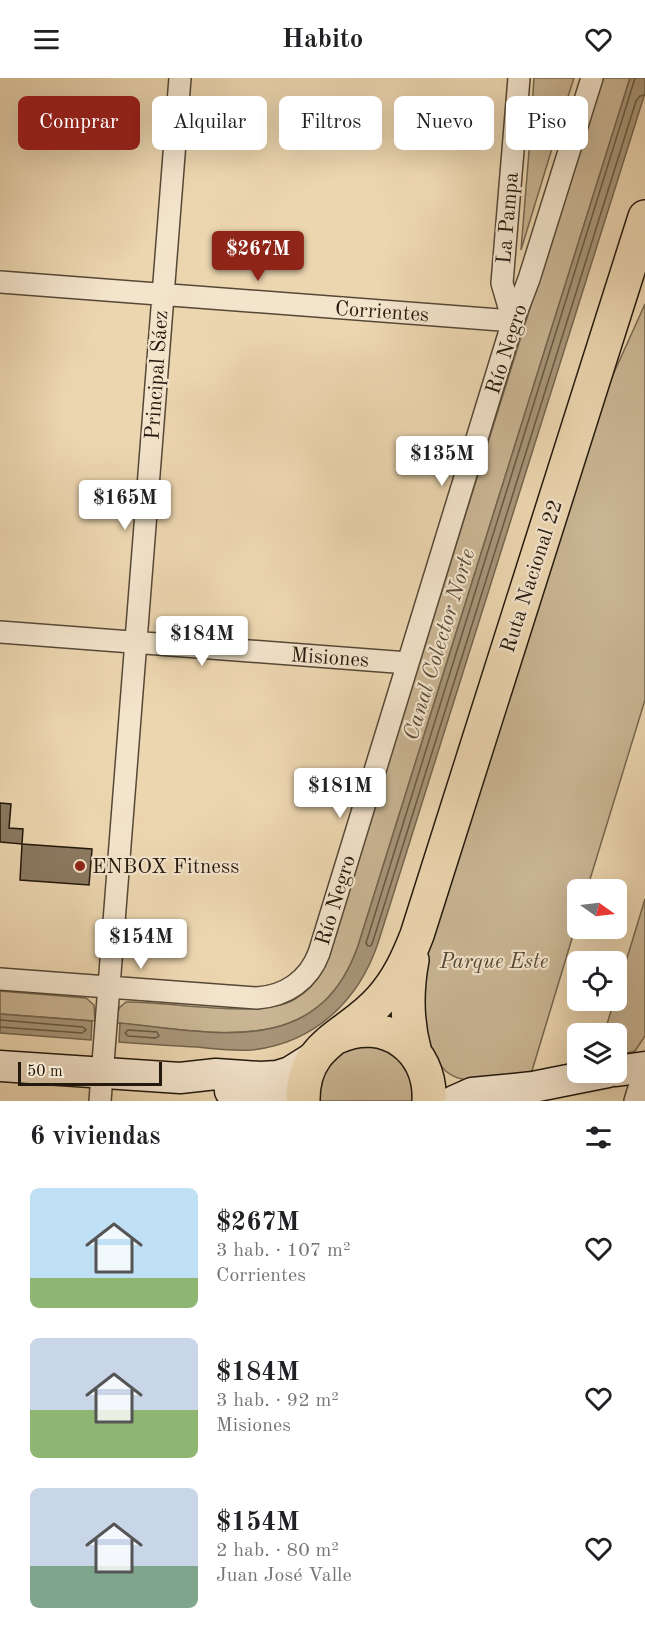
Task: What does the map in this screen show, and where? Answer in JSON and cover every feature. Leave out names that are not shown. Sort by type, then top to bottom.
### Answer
[{"type":"highway","name":"Ruta Nacional 22","points":[[325,1047],[369,1012],[391,987],[417,935],[645,217]]},
{"type":"highway","points":[[571,451],[645,287]]},
{"type":"highway","name":"Ruta Nacional 22","points":[[417,935],[407,1002],[408,1020],[418,1057],[428,1082],[429,1101]]},
{"type":"highway","points":[[303,1101],[306,1071],[325,1047],[356,1030],[378,1031],[398,1038],[418,1057]]},
{"type":"main road","points":[[0,1066],[101,1087],[216,1074],[277,1076],[290,1071],[325,1047]]},
{"type":"main road","points":[[418,1057],[438,1078],[463,1097],[567,1080]]},
{"type":"main road","points":[[627,1069],[645,1067]]},
{"type":"main road","points":[[180,1078],[213,1088],[281,1101]]},
{"type":"street","name":"Principal Sáez","points":[[101,1087],[180,78]]},
{"type":"street","name":"La Pampa","points":[[513,321],[502,283],[519,78]]},
{"type":"street","name":"Río Negro","points":[[109,987],[257,998],[272,996],[288,989],[307,975],[319,953],[513,321],[530,279],[592,78]]},
{"type":"street","name":"Corrientes","points":[[0,282],[513,321]]},
{"type":"street","name":"Misiones","points":[[0,632],[408,663]]},
{"type":"street","points":[[0,979],[109,987]]},
{"type":"street","points":[[635,1101],[645,1067]]},
{"type":"green space","points":[[534,78],[574,78],[568,96],[533,96]]},
{"type":"green space","points":[[602,78],[630,78],[358,946],[340,983],[317,1008],[289,1023],[258,1031],[188,1031],[116,1023],[119,1008],[126,1002],[237,1009],[279,1005],[303,993],[323,970],[579,150],[588,150],[588,123]]},
{"type":"green space","points":[[529,150],[552,150],[521,250]]},
{"type":"green space","name":"Parque Este","points":[[645,304],[645,700],[590,879],[567,879],[567,939],[572,939],[531,1074],[488,1080],[462,1079],[448,1073],[438,1062],[431,1048],[424,1013],[422,965],[603,397]]},
{"type":"green space","points":[[645,899],[645,1036],[635,1051],[627,1053],[627,1023],[607,1023],[611,1011],[627,1011],[627,958]]},
{"type":"green space","points":[[0,991],[86,998],[94,1005],[95,1021],[0,1014]]},
{"type":"green space","points":[[356,1042],[402,1055],[418,1101],[316,1101],[328,1059]]},
{"type":"water","points":[[630,78],[645,78],[645,93],[370,964],[359,983],[332,1015],[315,1028],[275,1046],[238,1050],[119,1042],[120,1023],[226,1033],[259,1031],[290,1023],[317,1007],[340,982],[358,946]]},
{"type":"water","points":[[0,1014],[92,1021],[91,1040],[0,1033]]},
{"type":"building","points":[[0,803],[11,804],[9,828],[23,829],[22,844],[0,842]]},
{"type":"building","points":[[22,844],[92,849],[89,885],[20,880]]},
{"type":"place","name":"ENBOX Fitness","points":[[80,866]]},
{"type":"water label","name":"Canal Colector Norte","points":[[438,644]]}]
